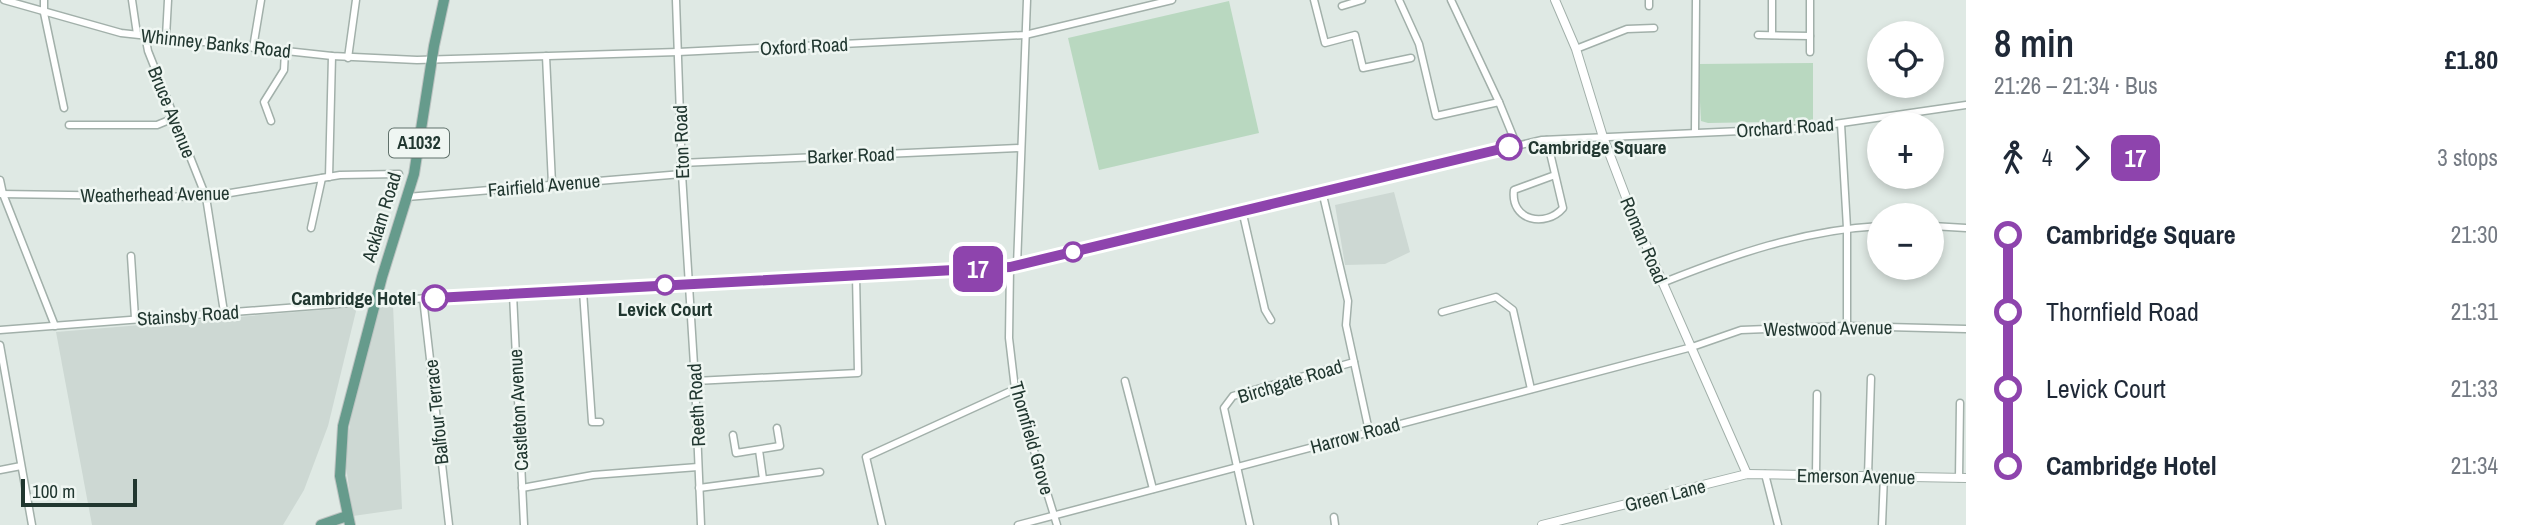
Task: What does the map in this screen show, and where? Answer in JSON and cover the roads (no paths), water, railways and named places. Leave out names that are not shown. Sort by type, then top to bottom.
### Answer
[{"type":"main road","name":"Acklam Road","points":[[348,521],[340,476],[342,426],[407,197],[420,142],[444,0]]},
{"type":"main road","points":[[321,525],[348,521]]},
{"type":"street","name":"Whinney Banks Road","points":[[4,0],[121,33],[348,58],[432,59]]},
{"type":"street","points":[[44,0],[44,13],[64,108]]},
{"type":"street","name":"Bruce Avenue","points":[[132,0],[141,34],[206,197],[224,312]]},
{"type":"street","points":[[166,37],[168,0]]},
{"type":"street","points":[[253,48],[261,0]]},
{"type":"street","points":[[348,58],[356,0]]},
{"type":"street","name":"Eton Road","points":[[676,0],[681,163],[689,284]]},
{"type":"street","name":"Thornfield Grove","points":[[1027,0],[1009,338],[1015,389],[1057,525]]},
{"type":"street","name":"Oxford Road","points":[[432,59],[677,52],[1025,35],[1172,0]]},
{"type":"street","points":[[1314,0],[1325,43],[1355,35],[1363,68],[1411,58]]},
{"type":"street","points":[[1342,6],[1362,0]]},
{"type":"street","points":[[1399,0],[1419,44],[1436,116],[1499,102]]},
{"type":"street","points":[[1451,0],[1517,146]]},
{"type":"street","name":"Roman Road","points":[[1555,0],[1576,49],[1603,137],[1632,213],[1747,474]]},
{"type":"street","points":[[1695,132],[1696,0]]},
{"type":"street","points":[[1772,0],[1772,35]]},
{"type":"street","points":[[1810,0],[1810,52]]},
{"type":"street","points":[[1576,49],[1627,29],[1654,28]]},
{"type":"street","points":[[1758,35],[1810,36]]},
{"type":"street","points":[[271,121],[264,103],[284,70],[285,51]]},
{"type":"street","points":[[311,228],[326,177],[332,56]]},
{"type":"street","points":[[546,56],[552,184]]},
{"type":"street","name":"Orchard Road","points":[[1014,267],[1242,210],[1547,140],[1841,124],[1966,105]]},
{"type":"street","points":[[69,125],[157,125],[174,118]]},
{"type":"street","points":[[1841,124],[1847,228],[1847,326]]},
{"type":"street","points":[[1547,140],[1563,208],[1562,211],[1534,219],[1525,218],[1514,203],[1514,190],[1555,175]]},
{"type":"street","name":"Barker Road","points":[[681,163],[1020,148]]},
{"type":"street","name":"Weatherhead Avenue","points":[[1,194],[206,197],[326,177],[396,174],[392,166]]},
{"type":"street","name":"Fairfield Avenue","points":[[407,197],[682,174]]},
{"type":"street","points":[[0,180],[1,194],[55,326]]},
{"type":"street","points":[[1322,191],[1348,301],[1346,325],[1369,431]]},
{"type":"street","points":[[1242,210],[1265,310],[1270,320]]},
{"type":"street","points":[[1662,283],[1729,256],[1811,234],[1867,227]]},
{"type":"street","points":[[1944,227],[1966,228]]},
{"type":"street","points":[[131,256],[135,318]]},
{"type":"street","name":"Stainsby Road","points":[[0,330],[423,298],[1014,267]]},
{"type":"street","points":[[695,381],[858,373],[856,275]]},
{"type":"street","name":"Reeth Road","points":[[689,284],[701,525]]},
{"type":"street","points":[[583,291],[592,422],[600,422]]},
{"type":"street","name":"Castleton Avenue","points":[[513,294],[524,525]]},
{"type":"street","points":[[1442,312],[1496,297],[1513,310],[1531,389]]},
{"type":"street","name":"Balfour Terrace","points":[[423,298],[449,525]]},
{"type":"street","name":"Westwood Avenue","points":[[1692,347],[1741,330],[1847,326],[1966,329]]},
{"type":"street","points":[[0,345],[32,525]]},
{"type":"street","name":"Harrow Road","points":[[1018,525],[1692,347]]},
{"type":"street","name":"Birchgate Road","points":[[1250,525],[1224,408],[1233,396],[1354,362]]},
{"type":"street","points":[[1868,476],[1871,378]]},
{"type":"street","points":[[1125,380],[1153,489]]},
{"type":"street","points":[[882,525],[866,457],[1015,389]]},
{"type":"street","points":[[1816,475],[1817,394]]},
{"type":"street","points":[[1960,403],[1963,478]]},
{"type":"street","points":[[733,435],[736,453],[759,450],[780,446],[777,428]]},
{"type":"street","points":[[759,450],[763,479]]},
{"type":"street","points":[[0,470],[21,466]]},
{"type":"street","points":[[522,488],[593,475],[698,467]]},
{"type":"street","points":[[699,488],[820,472]]},
{"type":"street","name":"Emerson Avenue","points":[[1747,474],[1963,478]]},
{"type":"street","name":"Green Lane","points":[[1548,524],[1747,474]]},
{"type":"street","points":[[1765,474],[1778,525]]},
{"type":"street","points":[[1882,525],[1884,476]]},
{"type":"place","name":"Cambridge Square","points":[[1509,147]]},
{"type":"place","name":"Levick Court","points":[[665,285]]},
{"type":"place","name":"Cambridge Hotel","points":[[435,298]]}]
